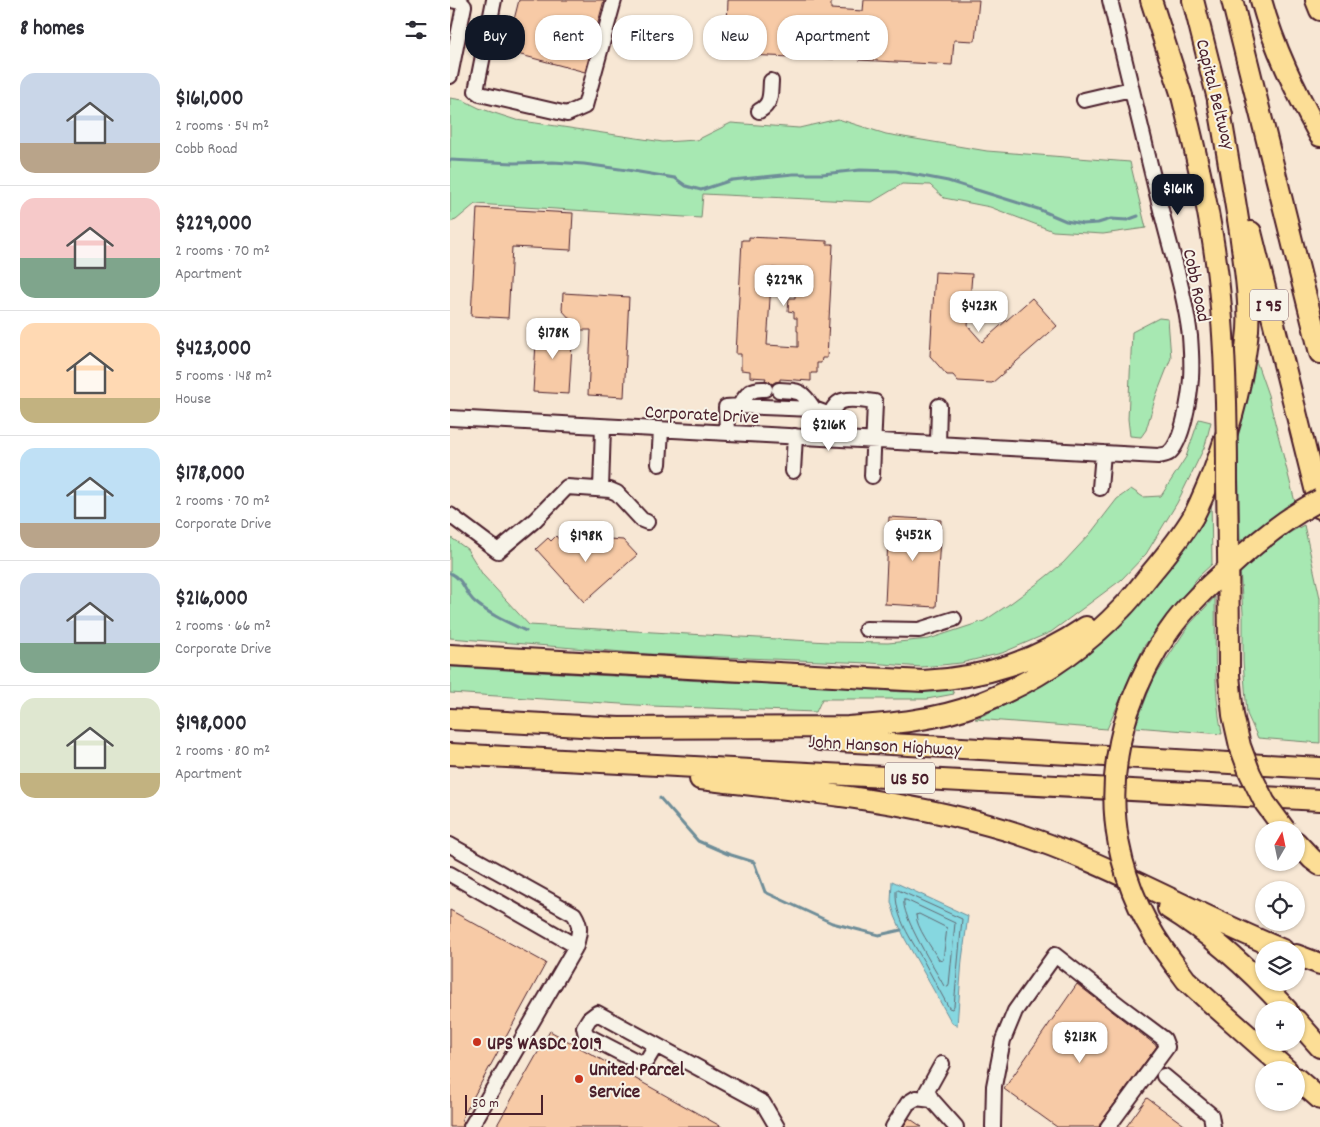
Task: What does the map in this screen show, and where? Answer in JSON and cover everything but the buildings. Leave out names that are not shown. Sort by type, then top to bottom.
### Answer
[{"type":"highway","points":[[1151,0],[1182,96]]},
{"type":"highway","points":[[1160,0],[1206,204],[1215,250],[1220,296],[1225,356],[1229,675],[1233,715],[1240,746],[1250,773],[1265,803],[1278,821]]},
{"type":"highway","name":"Capital Beltway","points":[[1193,0],[1320,508]]},
{"type":"highway","name":"Capital Beltway","points":[[1232,0],[1320,353]]},
{"type":"highway","points":[[1261,0],[1281,56],[1320,136]]},
{"type":"highway","points":[[1267,0],[1308,94],[1320,114]]},
{"type":"highway","points":[[1316,0],[1320,10]]},
{"type":"highway","points":[[606,728],[848,727],[884,725],[916,720],[976,705],[1001,694],[1058,663],[1101,630],[1124,606],[1174,546],[1193,516],[1207,487],[1224,443],[1239,392],[1248,321],[1246,274],[1218,101]]},
{"type":"highway","points":[[1277,1061],[1186,980],[1162,949],[1146,923],[1125,871],[1118,846],[1114,796],[1120,744],[1135,692],[1147,665],[1169,630],[1194,601],[1252,546],[1303,509],[1320,500]]},
{"type":"highway","points":[[450,656],[899,680],[949,680],[1001,668],[1051,649],[1098,620],[1154,569]]},
{"type":"highway","name":"John Hanson Highway","points":[[450,718],[1320,768]]},
{"type":"highway","name":"John Hanson Highway","points":[[450,754],[1320,800]]},
{"type":"highway","points":[[499,756],[841,796],[945,814],[1007,830],[1077,856],[1263,941]]},
{"type":"highway","points":[[1305,852],[1320,865]]},
{"type":"highway","points":[[1077,856],[1172,910],[1210,937],[1258,978],[1280,1001]]},
{"type":"highway","points":[[1305,958],[1320,964]]},
{"type":"highway","points":[[1305,1030],[1320,1047]]},
{"type":"highway","points":[[1305,1086],[1320,1099]]},
{"type":"street","points":[[450,76],[454,32],[464,6],[460,2],[452,0]]},
{"type":"street","points":[[494,0],[476,91],[480,94],[567,114],[585,106],[614,0]]},
{"type":"street","name":"Cobb Road","points":[[1110,0],[1172,251],[1190,336],[1192,376],[1186,415],[1180,434]]},
{"type":"street","points":[[759,111],[769,102],[771,81]]},
{"type":"street","points":[[1084,100],[1131,89]]},
{"type":"street","points":[[739,406],[746,395],[752,390],[765,389]]},
{"type":"street","points":[[779,390],[800,392],[814,410]]},
{"type":"street","points":[[827,438],[828,421],[838,404],[845,400],[875,402],[872,476]]},
{"type":"street","points":[[938,444],[939,406]]},
{"type":"street","points":[[727,433],[726,407],[814,410],[830,415]]},
{"type":"street","name":"Corporate Drive","points":[[450,418],[1158,456],[1164,455],[1173,448],[1180,434]]},
{"type":"street","points":[[601,489],[603,427]]},
{"type":"street","points":[[659,464],[661,430]]},
{"type":"street","points":[[793,470],[795,436]]},
{"type":"street","points":[[1100,488],[1103,453]]},
{"type":"street","points":[[450,516],[498,551],[535,520],[567,487],[610,490],[617,493],[646,522]]},
{"type":"street","points":[[866,629],[919,630],[954,619]]},
{"type":"street","points":[[450,845],[574,914],[580,928],[576,946],[471,1127]]},
{"type":"street","points":[[450,874],[576,946]]},
{"type":"street","points":[[992,1127],[994,1086],[1003,1040],[1014,1011],[1055,955],[1164,1039],[1167,1046],[1108,1127]]},
{"type":"street","points":[[656,1045],[647,1060],[638,1062],[586,1034],[584,1027],[596,1013],[656,1045],[763,1103],[777,1127]]},
{"type":"street","points":[[942,1064],[927,1091],[932,1100],[956,1127]]},
{"type":"street","points":[[1164,1076],[1210,1115],[1213,1127]]},
{"type":"street","points":[[893,1127],[908,1102],[916,1098],[932,1100]]},
{"type":"green space","points":[[450,98],[463,100],[479,108],[516,120],[663,142],[697,140],[731,123],[799,128],[838,119],[886,134],[987,151],[1130,162],[1146,228],[1103,234],[1053,231],[990,207],[944,198],[930,185],[902,184],[872,202],[703,194],[701,218],[475,204],[456,220],[450,222]]},
{"type":"green space","points":[[1159,318],[1168,319],[1171,358],[1156,396],[1146,430],[1141,437],[1130,436],[1128,419],[1132,332]]},
{"type":"green space","points":[[1254,355],[1268,395],[1295,502],[1240,541],[1237,414]]},
{"type":"green space","points":[[1199,419],[1211,422],[1205,446],[1177,503],[1146,554],[1121,580],[1051,632],[1002,653],[961,663],[922,667],[870,663],[648,654],[450,638],[450,537],[467,549],[483,575],[529,625],[829,642],[888,643],[929,639],[984,621],[1038,583],[1063,563],[1090,534],[1117,499],[1131,489],[1143,497],[1161,496],[1186,457]]},
{"type":"green space","points":[[1211,496],[1212,564],[1199,576],[1144,646],[1107,729],[975,719],[1016,700],[1053,676]]},
{"type":"green space","points":[[1304,525],[1320,598],[1320,743],[1258,738],[1247,714],[1243,661],[1243,613],[1240,569],[1289,533]]},
{"type":"green space","points":[[1215,597],[1216,683],[1222,734],[1135,727],[1153,680],[1189,625]]},
{"type":"green space","points":[[450,667],[804,685],[903,692],[951,688],[954,694],[927,699],[822,699],[816,712],[652,706],[450,693]]},
{"type":"water","points":[[892,881],[968,916],[962,960],[957,1026],[952,1023],[905,939],[891,902]]},
{"type":"waterway","points":[[450,160],[584,164],[675,178],[686,186],[701,190],[732,180],[793,174],[822,174],[860,170],[896,171],[948,181],[1038,209],[1066,221],[1083,224],[1098,223],[1111,219],[1127,220],[1138,216]]},
{"type":"waterway","points":[[1174,203],[1199,196]]},
{"type":"waterway","points":[[450,573],[459,579],[472,599],[481,607],[526,631]]},
{"type":"waterway","points":[[660,798],[698,841],[728,854],[754,862],[765,892],[832,923],[879,935],[901,930]]},
{"type":"place","name":"UPS WASDC 2019","points":[[477,1042]]},
{"type":"place","name":"United Parcel Service","points":[[579,1079]]}]
